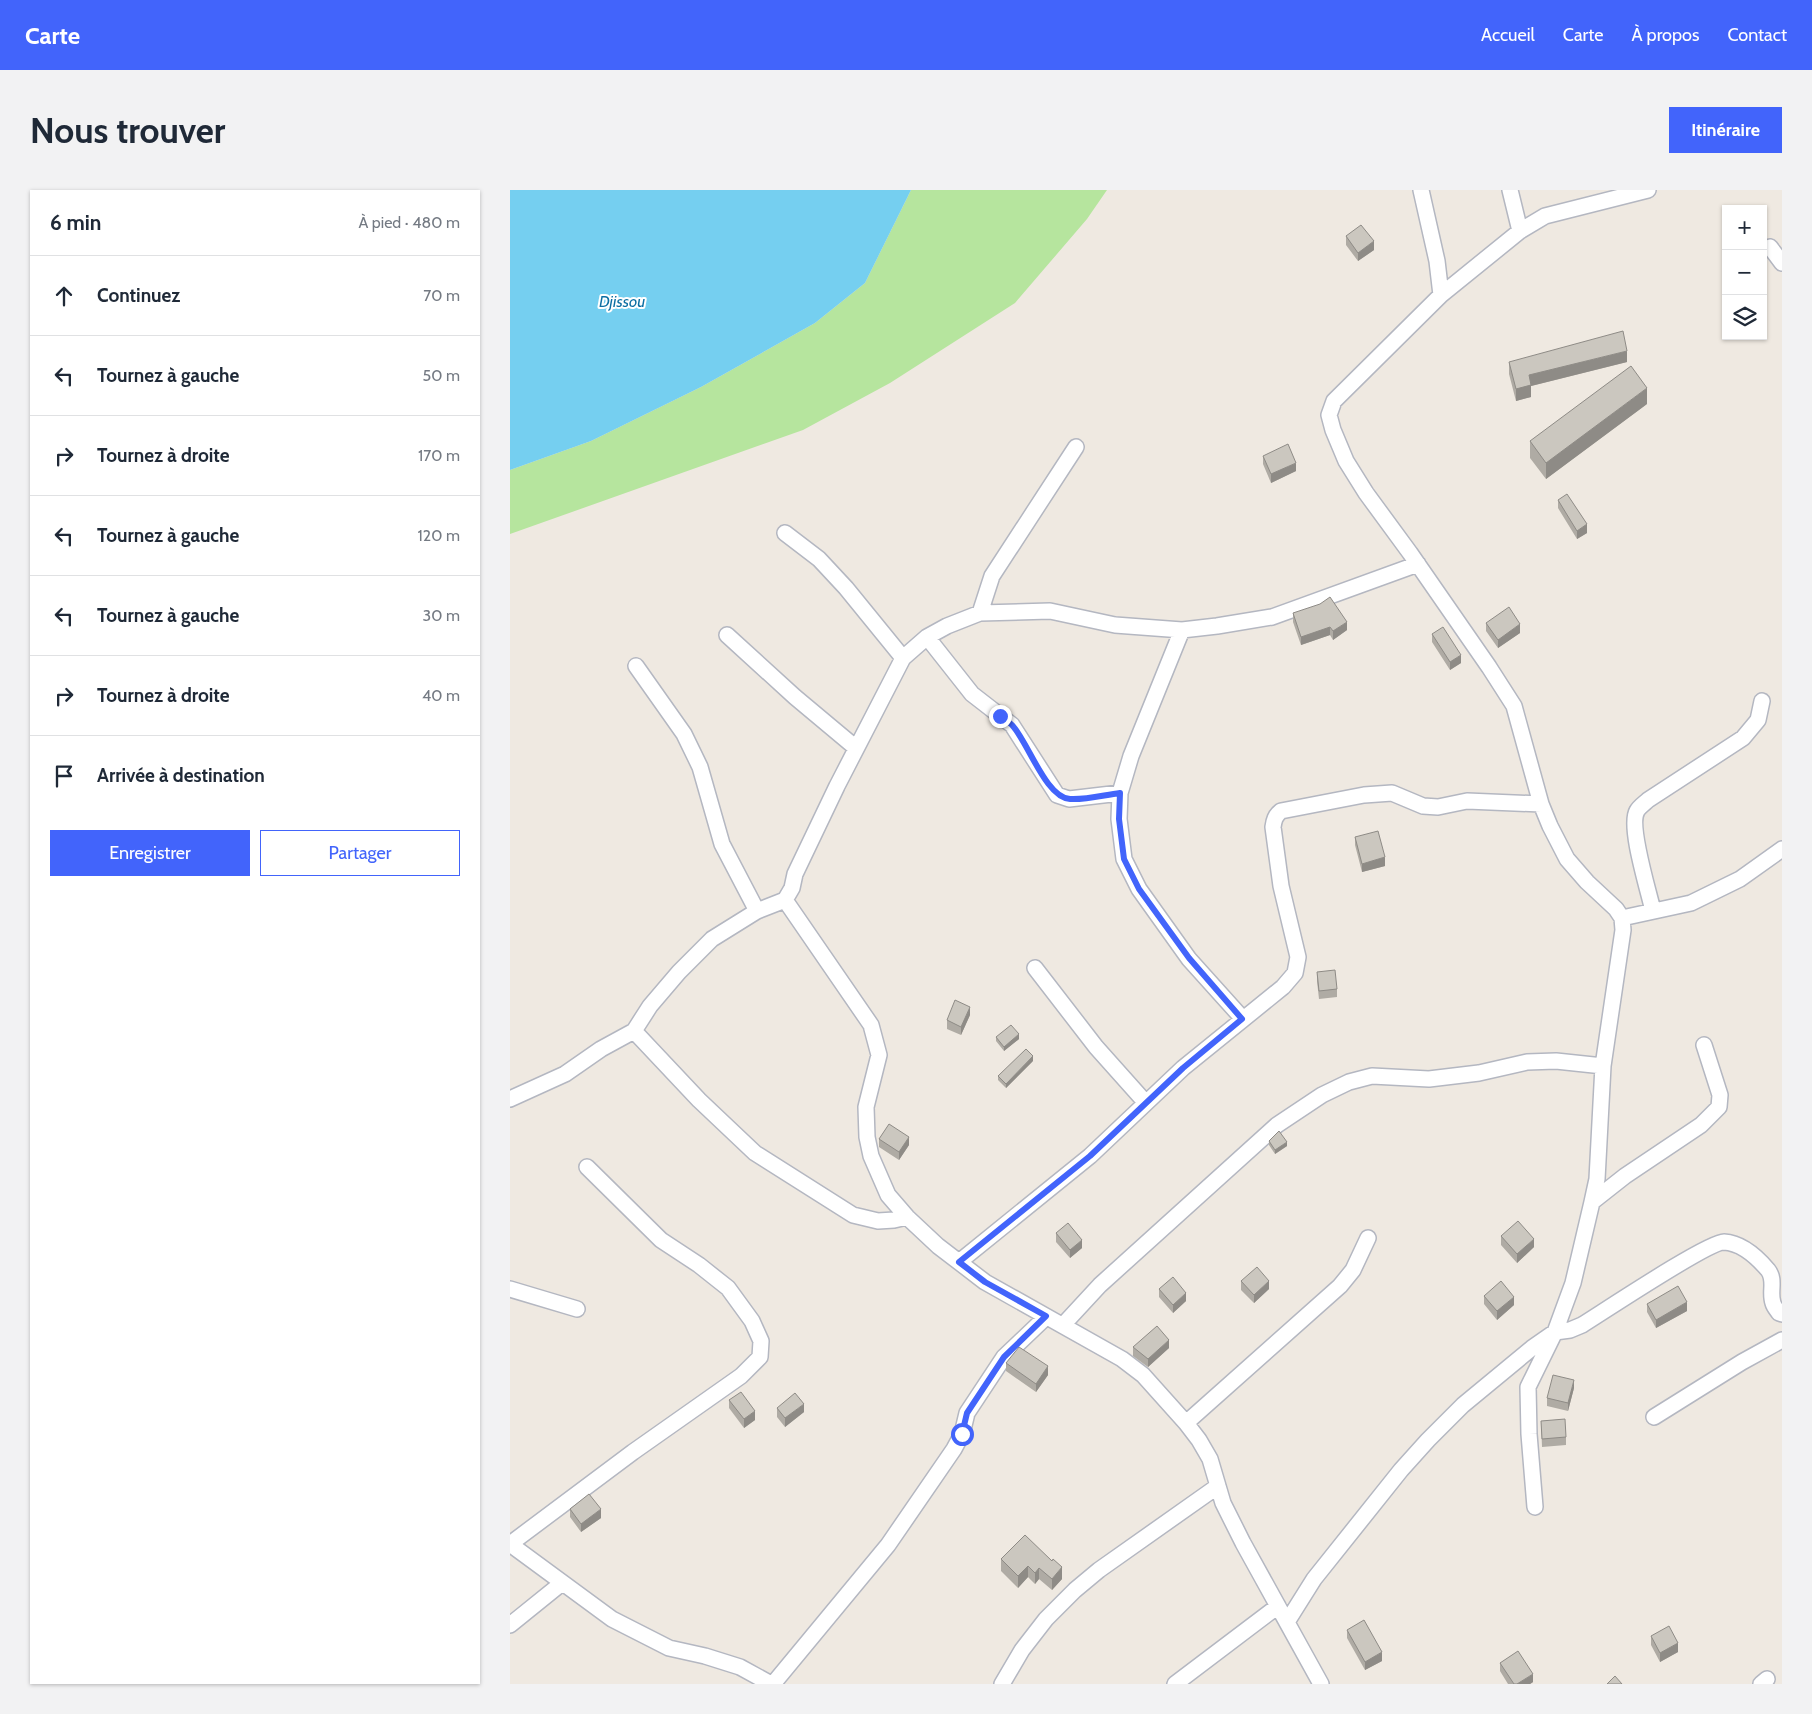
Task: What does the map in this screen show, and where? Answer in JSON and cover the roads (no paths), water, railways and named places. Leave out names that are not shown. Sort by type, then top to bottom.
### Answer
[{"type":"street","points":[[1421,190],[1438,261],[1441,295]]},
{"type":"street","points":[[1510,190],[1520,231]]},
{"type":"street","points":[[1535,1507],[1529,1434],[1528,1387],[1555,1332],[1573,1283],[1597,1179],[1603,1066],[1623,930],[1622,918],[1616,909],[1587,882],[1567,859],[1541,804],[1514,706],[1418,564],[1366,493],[1346,461],[1332,430],[1329,415],[1334,402],[1441,295],[1520,231],[1546,216],[1648,190]]},
{"type":"street","points":[[1770,247],[1782,263]]},
{"type":"street","points":[[980,613],[992,576],[1076,446]]},
{"type":"street","points":[[785,533],[819,559],[846,588],[903,658]]},
{"type":"street","points":[[511,1096],[565,1074],[601,1048],[634,1031],[650,1006],[679,972],[712,939],[757,911],[785,900],[792,888],[795,874],[856,748],[903,658],[927,637],[947,626],[980,613],[1050,612],[1115,625],[1182,630],[1272,617],[1418,564]]},
{"type":"street","points":[[1182,630],[1131,756],[1120,793],[1119,819],[1124,859],[1139,889],[1189,958],[1242,1019]]},
{"type":"street","points":[[727,635],[795,697],[856,748]]},
{"type":"street","points":[[927,637],[972,694],[1012,725],[1058,795],[1069,799],[1120,793]]},
{"type":"street","points":[[636,666],[684,734],[700,767],[722,844],[757,911]]},
{"type":"street","points":[[1653,911],[1637,847],[1634,823],[1636,812],[1648,800],[1743,738],[1758,720],[1762,701]]},
{"type":"street","points":[[959,1262],[1090,1156],[1183,1068],[1283,987],[1295,973],[1298,957],[1281,886],[1273,827],[1274,820],[1281,811],[1364,795],[1392,793],[1423,806],[1438,807],[1467,801],[1541,804]]},
{"type":"street","points":[[1622,918],[1691,903],[1740,879],[1782,849]]},
{"type":"street","points":[[785,900],[871,1025],[879,1054],[866,1107],[867,1137],[871,1156],[888,1195],[938,1246],[985,1282],[1122,1359],[1143,1375],[1186,1423],[1210,1459],[1223,1503],[1243,1544],[1321,1684]]},
{"type":"street","points":[[1036,968],[1096,1047],[1146,1103]]},
{"type":"street","points":[[634,1031],[699,1100],[755,1153],[853,1215],[878,1221],[894,1220],[907,1216]]},
{"type":"street","points":[[1592,1202],[1625,1176],[1701,1125],[1719,1107],[1720,1095],[1704,1046]]},
{"type":"street","points":[[1063,1325],[1100,1285],[1277,1125],[1322,1095],[1349,1082],[1372,1076],[1446,1077],[1556,1060],[1603,1066]]},
{"type":"street","points":[[587,1167],[662,1240],[699,1265],[728,1288],[752,1321],[761,1341],[760,1357],[741,1376],[632,1452],[510,1544],[612,1620],[670,1648],[740,1667],[772,1684],[888,1545],[954,1449],[962,1434],[967,1413],[1004,1357],[1046,1316]]},
{"type":"street","points":[[1186,1423],[1340,1286],[1353,1270],[1368,1238]]},
{"type":"street","points":[[1287,1622],[1314,1579],[1401,1470],[1428,1440],[1470,1399],[1520,1357],[1555,1332],[1570,1330],[1582,1325],[1697,1254],[1722,1242],[1738,1245],[1756,1257],[1770,1272],[1773,1282],[1773,1305],[1782,1314]]},
{"type":"street","points":[[510,1289],[576,1309]]},
{"type":"street","points":[[1654,1417],[1742,1362],[1782,1340]]},
{"type":"street","points":[[1002,1684],[1022,1650],[1046,1619],[1075,1590],[1099,1570],[1218,1486]]},
{"type":"street","points":[[510,1625],[562,1583]]},
{"type":"street","points":[[1175,1684],[1278,1606]]},
{"type":"water","name":"Djissou","points":[[510,190],[911,190],[865,283],[815,323],[701,387],[591,441],[510,470]]}]
